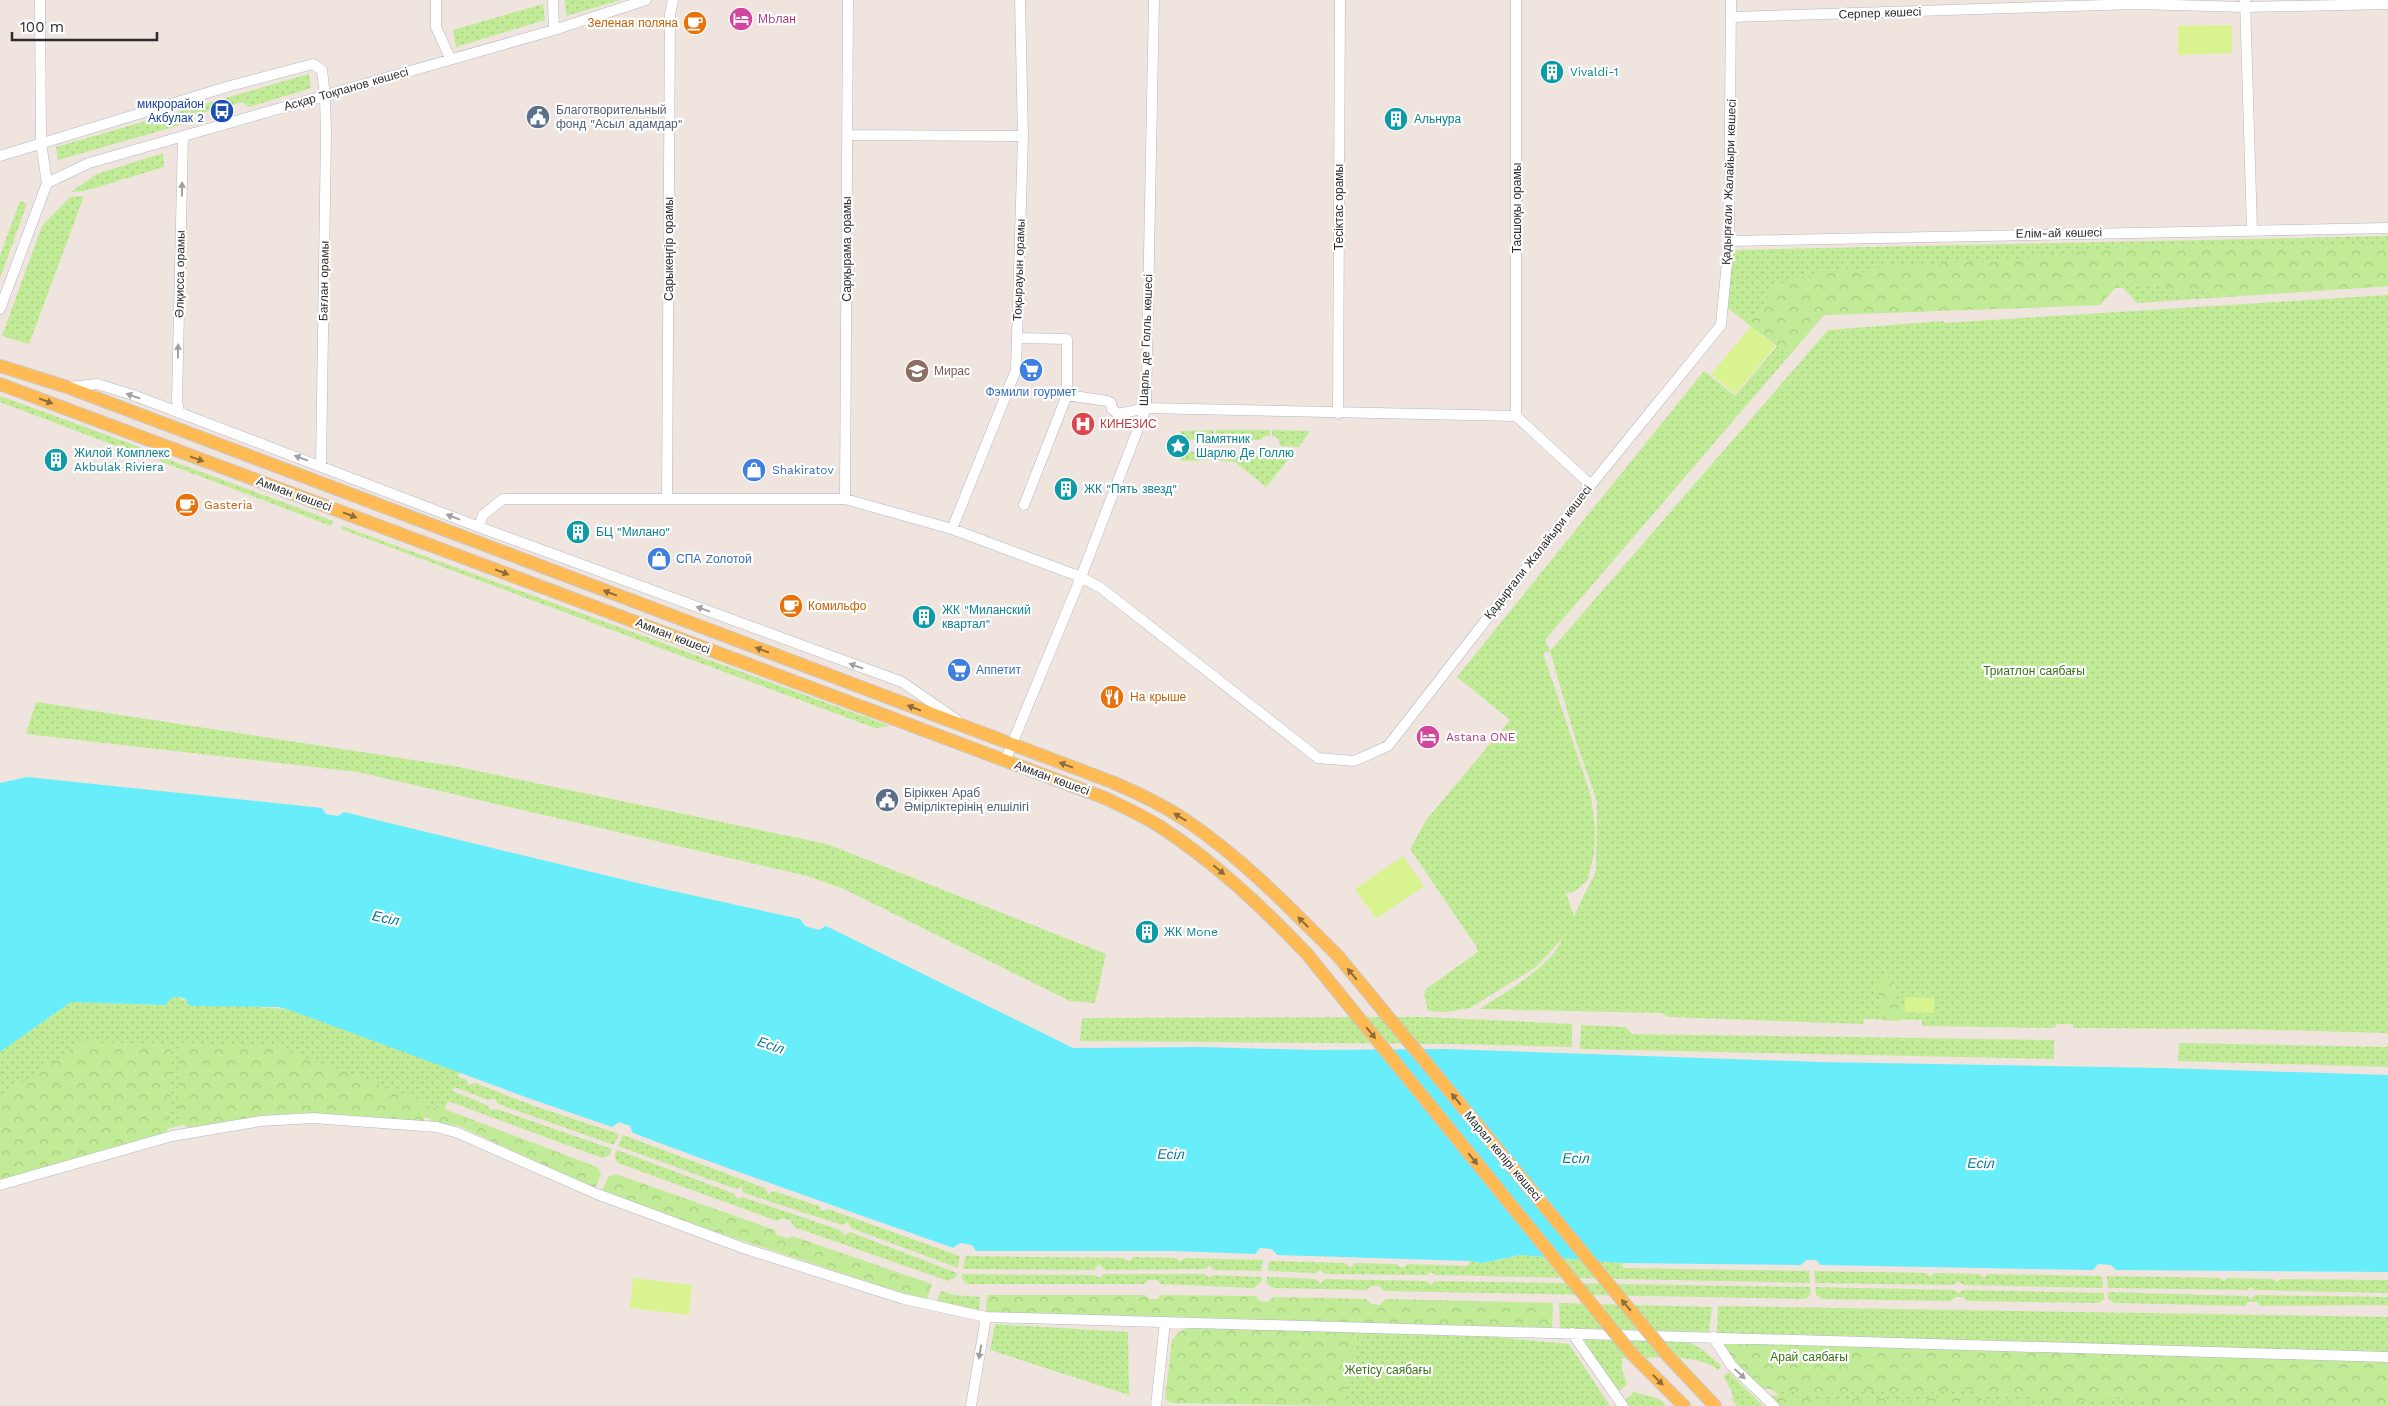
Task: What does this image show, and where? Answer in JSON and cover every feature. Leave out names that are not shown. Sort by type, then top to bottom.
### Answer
[{"type":"main road","name":"Амман көшесі","points":[[0,366],[67,387],[1129,789],[1186,820],[1253,872],[1338,956]]},
{"type":"main road","name":"Амман көшесі","points":[[0,384],[1105,798],[1158,825],[1244,890],[1307,954]]},
{"type":"main road","name":"Марал көпірі көшесі","points":[[1307,954],[1632,1354],[1684,1406]]},
{"type":"main road","name":"Марал көпірі көшесі","points":[[1338,956],[1668,1356],[1715,1406]]},
{"type":"street","points":[[0,309],[47,183],[40,143],[40,0]]},
{"type":"street","points":[[436,0],[436,27],[450,58]]},
{"type":"street","points":[[553,0],[554,30]]},
{"type":"street","name":"Асқар Тоқпанов көшесі","points":[[47,183],[89,162],[554,30],[646,0]]},
{"type":"street","name":"Сарыкеңгір орамы","points":[[667,498],[670,34],[673,0]]},
{"type":"street","name":"Сарқырама орамы","points":[[845,499],[848,0]]},
{"type":"street","name":"Тоқырауын орамы","points":[[952,528],[1016,370],[1023,136],[1020,0]]},
{"type":"street","name":"Шарль де Голль көшесі","points":[[1005,761],[1081,577],[1146,408],[1154,0]]},
{"type":"street","name":"Тесіктас орамы","points":[[1338,414],[1340,0]]},
{"type":"street","name":"Тасшоқы орамы","points":[[1516,0],[1516,416]]},
{"type":"street","name":"Қадырғали Жалайыри көшесі","points":[[479,527],[483,515],[503,499],[845,499],[952,528],[1081,577],[1101,588],[1318,758],[1354,761],[1388,746],[1591,485],[1721,325],[1729,241],[1732,0]]},
{"type":"street","name":"Серпер көшесі","points":[[1732,18],[2137,4],[2388,4]]},
{"type":"street","points":[[2245,4],[2252,230]]},
{"type":"street","name":"Бағлан орамы","points":[[40,143],[230,86],[313,64],[322,70],[325,96],[321,466]]},
{"type":"street","points":[[847,135],[1023,136]]},
{"type":"street","name":"Әлқисса орамы","points":[[179,413],[177,400],[183,136]]},
{"type":"street","points":[[0,156],[40,143]]},
{"type":"street","name":"Елім-ай көшесі","points":[[1729,241],[2388,228]]},
{"type":"street","points":[[1017,338],[1067,338],[1067,395],[1024,505]]},
{"type":"street","name":"Амман көшесі","points":[[67,387],[97,384],[902,682],[970,729]]},
{"type":"street","points":[[1067,395],[1107,401],[1118,414],[1146,408],[1338,414],[1516,416],[1591,485]]},
{"type":"street","points":[[0,1185],[172,1136],[261,1121],[313,1118],[437,1128],[458,1133],[596,1194],[746,1249],[904,1299],[986,1317],[2388,1357]]},
{"type":"street","points":[[971,1406],[986,1317]]},
{"type":"street","points":[[1156,1406],[1165,1322]]},
{"type":"street","points":[[1572,1333],[1623,1406]]},
{"type":"street","points":[[1713,1337],[1730,1365],[1774,1406]]},
{"type":"green space","points":[[565,0],[621,0],[566,16]]},
{"type":"green space","points":[[543,4],[545,20],[456,47],[453,30]]},
{"type":"green space","points":[[2232,25],[2232,53],[2178,55],[2178,26]]},
{"type":"green space","points":[[309,74],[311,88],[249,107],[243,102],[197,114],[184,124],[58,160],[56,147]]},
{"type":"green space","points":[[163,153],[164,167],[85,191],[71,192],[97,174]]},
{"type":"green space","points":[[84,196],[29,344],[2,336],[42,226],[70,197]]},
{"type":"green space","points":[[20,201],[27,204],[0,278],[0,256]]},
{"type":"green space","name":"Триатлон саябағы","points":[[2388,236],[2388,286],[2137,303],[2123,288],[2115,288],[2100,305],[1824,315],[1545,640],[1550,651],[1828,330],[1943,321],[1944,323],[2388,295],[2388,1033],[2234,1029],[2073,1028],[2073,1024],[2056,1024],[2055,1028],[1922,1026],[1922,1020],[1864,1019],[1863,1024],[1668,1017],[1662,1013],[1479,1009],[1526,978],[1549,959],[1562,939],[1536,967],[1470,1008],[1446,1012],[1428,1011],[1424,995],[1426,989],[1478,952],[1476,946],[1410,849],[1427,819],[1510,720],[1457,677],[1704,371],[1735,396],[1777,346],[1725,306],[1732,250]],"holes":[[[1550,651],[1575,738],[1597,802],[1596,871],[1574,916],[1566,893],[1574,892],[1587,881],[1594,855],[1595,829],[1591,796],[1543,653]]]},
{"type":"green space","points":[[2388,245],[2388,286],[2210,298],[2206,288],[2195,288],[2183,293],[2168,286],[2120,282],[2100,305],[1824,315],[1789,355],[1743,320],[1757,312],[1777,283],[1790,282],[1795,277],[1816,276],[1822,269],[1866,272],[1874,268],[1907,265],[1938,266],[1946,260],[1990,262],[2121,247]]},
{"type":"green space","points":[[1751,326],[1775,346],[1735,394],[1711,374]]},
{"type":"green space","points":[[0,396],[153,452],[145,457],[0,402]]},
{"type":"green space","points":[[1214,430],[1214,439],[1182,440],[1181,431]]},
{"type":"green space","points":[[1216,430],[1270,430],[1270,436],[1265,436],[1260,440],[1216,439]]},
{"type":"green space","points":[[1272,430],[1310,431],[1299,447],[1280,446],[1278,438],[1272,436]]},
{"type":"green space","points":[[1279,449],[1295,451],[1266,487],[1235,462],[1216,460],[1216,453],[1259,453],[1265,458],[1270,458]]},
{"type":"green space","points":[[1181,452],[1214,452],[1213,460],[1181,461]]},
{"type":"green space","points":[[164,458],[333,521],[331,526],[157,460]]},
{"type":"green space","points":[[342,526],[890,726],[875,728],[341,529]]},
{"type":"green space","points":[[36,702],[459,767],[827,844],[1106,954],[1095,1003],[1070,1001],[844,889],[807,876],[358,772],[26,734]]},
{"type":"green space","points":[[1403,856],[1424,886],[1376,919],[1355,889]]},
{"type":"green space","points":[[1883,975],[1887,975],[1894,990],[1896,1004],[1903,1006],[1904,1015],[1899,1021],[1883,1020],[1877,984]]},
{"type":"green space","points":[[178,997],[188,1002],[287,1009],[460,1072],[458,1077],[466,1080],[469,1085],[475,1083],[531,1105],[619,1134],[614,1145],[498,1104],[494,1098],[488,1100],[454,1087],[452,1091],[487,1105],[490,1110],[497,1109],[612,1149],[610,1155],[602,1158],[448,1101],[440,1119],[366,1110],[298,1109],[204,1119],[0,1174],[0,1052],[71,1002],[165,1005],[171,998]]},
{"type":"green space","points":[[1905,997],[1934,998],[1934,1013],[1905,1012]]},
{"type":"green space","points":[[1426,1017],[1572,1024],[1572,1047],[1451,1044],[1080,1041],[1082,1018]]},
{"type":"green space","points":[[1581,1025],[1626,1027],[1632,1034],[2054,1040],[2054,1059],[1580,1049]]},
{"type":"green space","points":[[82,1042],[171,1044],[170,1126],[163,1136],[0,1181],[0,1098]]},
{"type":"green space","points":[[179,1043],[276,1046],[423,1101],[427,1109],[423,1122],[301,1113],[275,1115],[190,1129],[180,1122],[178,1114]]},
{"type":"green space","points":[[2179,1043],[2388,1047],[2388,1067],[2178,1061]]},
{"type":"green space","points":[[439,1107],[597,1167],[601,1174],[595,1189],[459,1126],[429,1122],[432,1110]]},
{"type":"green space","points":[[623,1135],[765,1188],[768,1194],[774,1191],[819,1206],[822,1211],[828,1209],[960,1256],[958,1268],[851,1228],[848,1222],[842,1225],[744,1193],[741,1187],[736,1189],[618,1146]]},
{"type":"green space","points":[[617,1150],[735,1194],[737,1199],[743,1197],[840,1230],[844,1235],[850,1232],[957,1273],[956,1277],[948,1281],[794,1227],[791,1221],[783,1218],[777,1221],[618,1163],[614,1156]]},
{"type":"green space","points":[[616,1174],[775,1230],[777,1235],[787,1238],[792,1236],[932,1284],[927,1301],[667,1216],[602,1191],[608,1177]]},
{"type":"green space","points":[[1520,1255],[1622,1263],[1623,1268],[1809,1271],[1810,1283],[1435,1275],[1431,1272],[1427,1275],[1325,1274],[1320,1270],[1316,1273],[1268,1271],[1269,1261],[1345,1263],[1350,1268],[1355,1263],[1397,1264],[1402,1268],[1408,1264],[1468,1266],[1470,1261],[1482,1263]]},
{"type":"green space","points":[[965,1256],[1124,1258],[1129,1262],[1133,1257],[1176,1258],[1180,1262],[1185,1258],[1263,1260],[1261,1271],[1214,1270],[1210,1265],[1205,1269],[1105,1270],[1099,1264],[1094,1270],[963,1269]]},
{"type":"green space","points":[[1814,1271],[1926,1273],[1930,1277],[1934,1273],[1980,1274],[1984,1278],[1988,1274],[2102,1276],[2103,1288],[1963,1285],[1958,1281],[1954,1285],[1815,1283]]},
{"type":"green space","points":[[962,1274],[1094,1275],[1099,1278],[1104,1274],[1204,1274],[1209,1278],[1213,1275],[1262,1277],[1262,1281],[1254,1288],[1161,1284],[1157,1280],[1148,1280],[1144,1284],[966,1284],[961,1277]]},
{"type":"green space","points":[[2107,1276],[2220,1278],[2224,1281],[2227,1278],[2273,1279],[2277,1282],[2281,1279],[2388,1280],[2388,1293],[2254,1290],[2251,1287],[2247,1290],[2108,1288]]},
{"type":"green space","points":[[1267,1277],[1316,1279],[1321,1284],[1325,1279],[1426,1281],[1431,1285],[1435,1281],[1810,1287],[1811,1294],[1805,1299],[1384,1291],[1379,1286],[1372,1286],[1367,1290],[1273,1288],[1266,1283]]},
{"type":"green space","points":[[633,1278],[692,1285],[689,1315],[630,1308]]},
{"type":"green space","points":[[1815,1287],[1955,1290],[1959,1293],[1962,1290],[2104,1293],[2104,1299],[2099,1303],[1967,1301],[1963,1297],[1956,1297],[1951,1301],[1822,1299],[1816,1295]]},
{"type":"green space","points":[[941,1291],[955,1295],[980,1297],[979,1310],[937,1301]]},
{"type":"green space","points":[[2108,1292],[2247,1296],[2251,1299],[2255,1295],[2388,1297],[2388,1305],[2260,1306],[2257,1302],[2248,1302],[2245,1306],[2115,1303],[2108,1299]]},
{"type":"green space","points":[[987,1295],[1145,1295],[1150,1299],[1157,1299],[1161,1295],[1256,1296],[1259,1301],[1268,1302],[1273,1297],[1367,1299],[1371,1304],[1380,1305],[1385,1299],[1553,1303],[1552,1328],[986,1312]]},
{"type":"green space","points":[[1559,1303],[1712,1307],[1709,1332],[1560,1328]]},
{"type":"green space","name":"Арай саябағы","points":[[1718,1306],[2388,1317],[2388,1406],[1789,1406],[1717,1333]]},
{"type":"green space","points":[[995,1324],[1128,1332],[1129,1395],[990,1350]]},
{"type":"green space","points":[[1188,1328],[1358,1332],[1342,1406],[1171,1403],[1165,1399],[1172,1340],[1179,1332]]},
{"type":"green space","name":"Жетісу саябағы","points":[[1358,1332],[1493,1337],[1569,1344],[1610,1406],[1342,1406]]},
{"type":"green space","points":[[1586,1338],[1691,1343],[1703,1350],[1721,1366],[1718,1370],[1709,1364],[1686,1359],[1659,1357],[1622,1358],[1622,1370],[1627,1384],[1620,1391],[1584,1344]]},
{"type":"green space","points":[[1724,1343],[2388,1362],[2388,1406],[2170,1406],[2154,1401],[2122,1397],[2097,1399],[2059,1406],[2025,1394],[1988,1396],[1971,1389],[1915,1394],[1874,1391],[1810,1394],[1761,1388],[1724,1349]]},
{"type":"green space","points":[[1729,1372],[1763,1406],[1737,1406],[1733,1402],[1732,1392],[1723,1376]]},
{"type":"green space","points":[[1634,1392],[1659,1399],[1666,1406],[1629,1406],[1624,1401]]},
{"type":"green space","points":[[1968,1394],[1991,1403],[2021,1399],[2043,1406],[1781,1406],[1769,1395],[1843,1402],[1863,1397],[1913,1401]]},
{"type":"water","name":"Есіл","points":[[27,777],[322,808],[326,814],[338,816],[344,812],[650,886],[800,919],[805,926],[819,930],[826,926],[1073,1048],[1445,1049],[1819,1062],[2163,1068],[2388,1075],[2388,1272],[2116,1270],[2111,1265],[2098,1264],[2093,1270],[1821,1265],[1816,1260],[1806,1260],[1801,1265],[1622,1263],[1520,1255],[1482,1263],[1470,1261],[1277,1255],[1272,1249],[1260,1248],[1255,1254],[1175,1251],[976,1251],[972,1245],[960,1243],[953,1248],[633,1133],[630,1126],[619,1122],[612,1127],[278,1007],[190,1006],[185,999],[177,997],[170,1000],[166,1005],[71,1002],[0,1052],[0,783]]},
{"type":"place","name":"Мbлан","points":[[741,19]]},
{"type":"place","name":"Зеленая поляна","points":[[695,23]]},
{"type":"place","name":"Vivaldi-1","points":[[1552,72]]},
{"type":"place","name":"микрорайон Акбулак 2","points":[[222,111]]},
{"type":"place","name":"Благотворительный фонд \"Асыл адамдар\"","points":[[538,117]]},
{"type":"place","name":"Альнура","points":[[1396,119]]},
{"type":"place","name":"Фэмили гоурмет","points":[[1031,370]]},
{"type":"place","name":"Мирас","points":[[917,371]]},
{"type":"place","name":"КИНЕЗИС","points":[[1083,424]]},
{"type":"place","name":"Памятник Шарлю Де Голлю","points":[[1178,446]]},
{"type":"place","name":"Жилой Комплекс Akbulak Riviera","points":[[56,460]]},
{"type":"place","name":"Shakiratov","points":[[754,470]]},
{"type":"place","name":"ЖК \"Пять звезд\"","points":[[1066,489]]},
{"type":"place","name":"Gasteria","points":[[187,505]]},
{"type":"place","name":"БЦ \"Милано\"","points":[[578,532]]},
{"type":"place","name":"СПА Zолотой","points":[[659,559]]},
{"type":"place","name":"Комильфо","points":[[791,606]]},
{"type":"place","name":"ЖК \"Миланский квартал\"","points":[[924,617]]},
{"type":"place","name":"Аппетит","points":[[959,670]]},
{"type":"place","name":"На крыше","points":[[1112,697]]},
{"type":"place","name":"Astana ONE","points":[[1428,737]]},
{"type":"place","name":"Біріккен Араб Әмірліктерінің елшілігі","points":[[887,800]]},
{"type":"place","name":"ЖК Mone","points":[[1147,932]]}]
